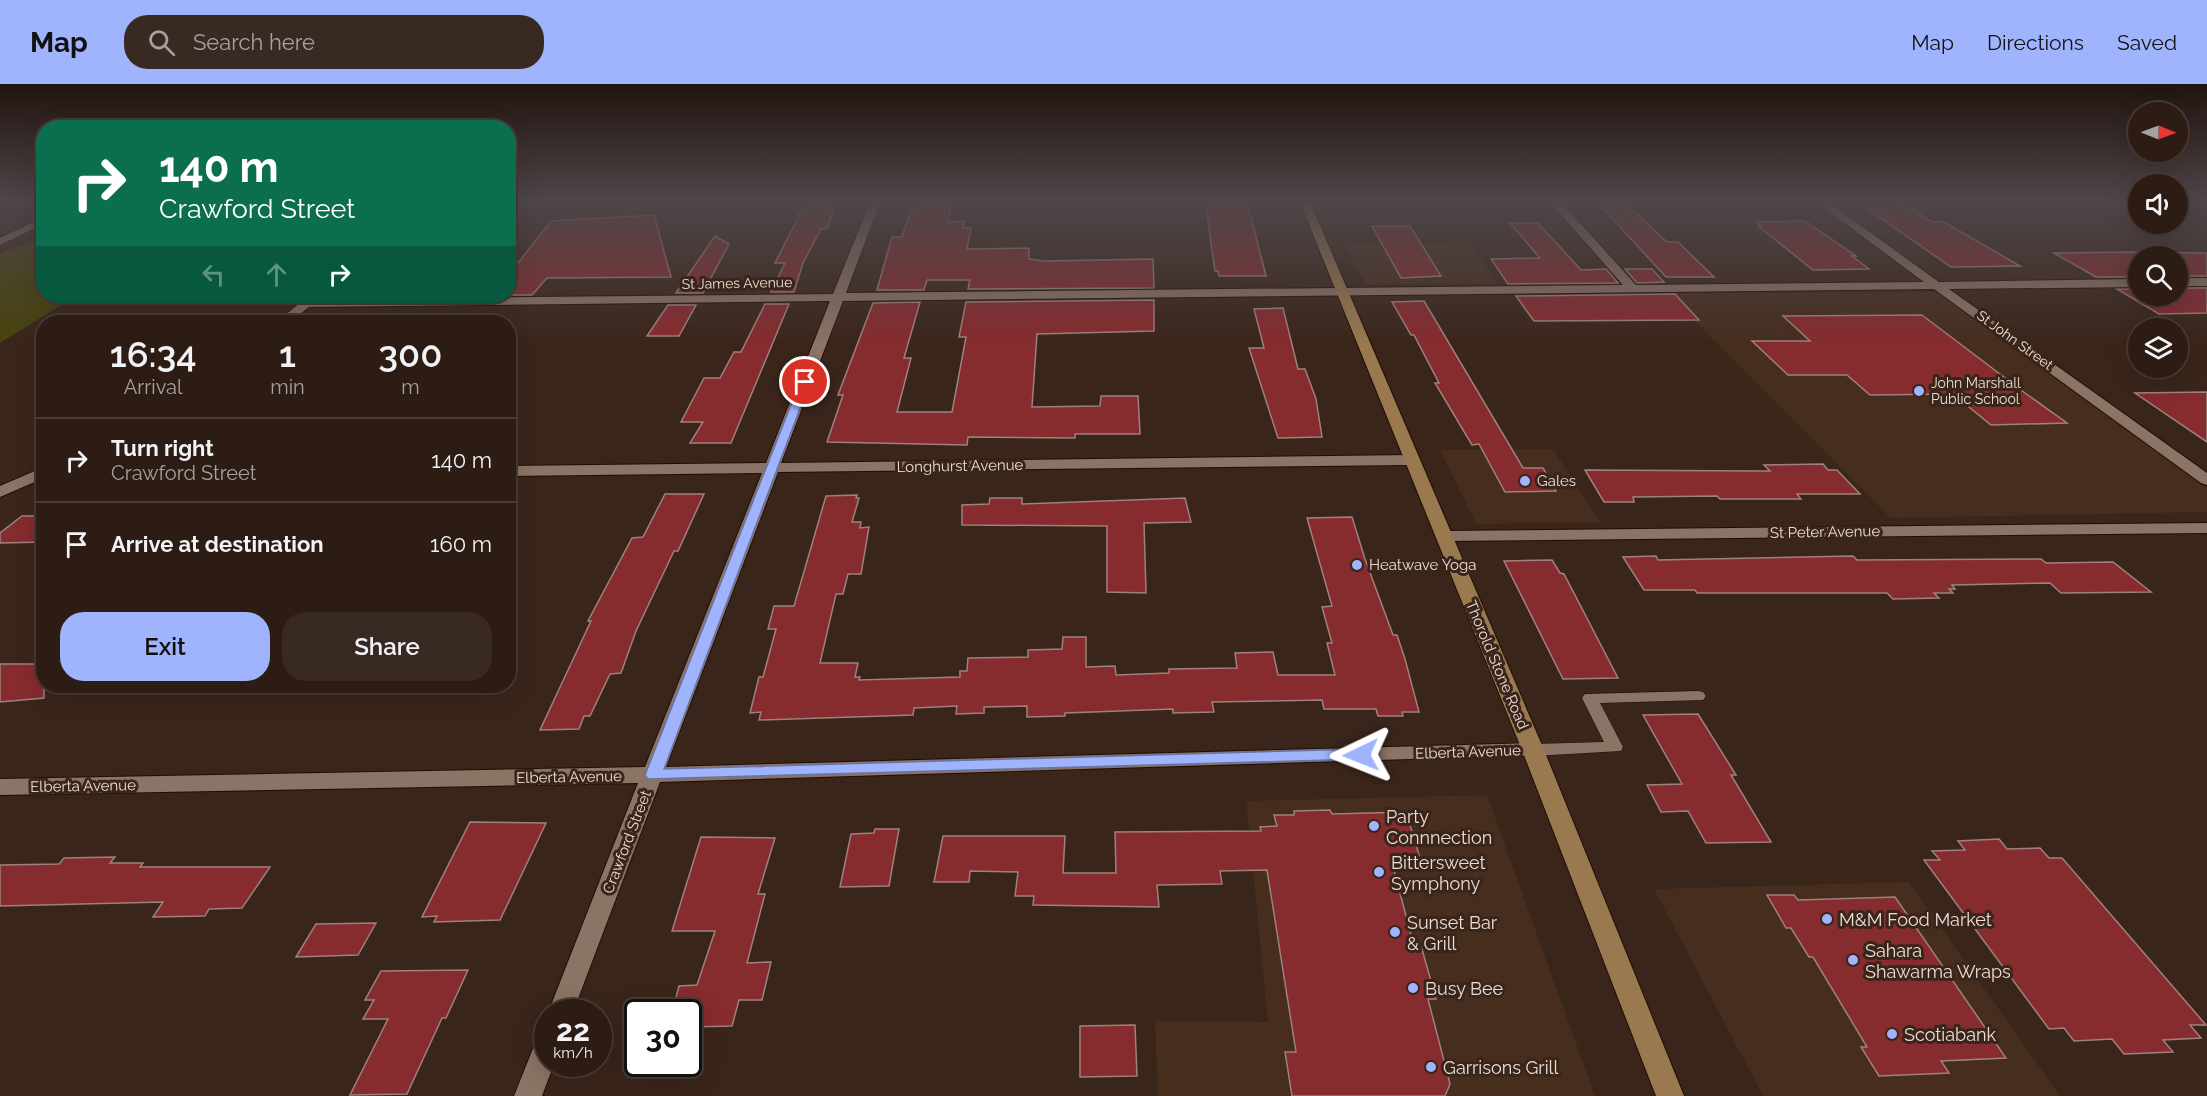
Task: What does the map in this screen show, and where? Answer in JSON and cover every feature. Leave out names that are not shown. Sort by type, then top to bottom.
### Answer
[{"type":"main road","name":"Thorold Stone Road","points":[[1325,249],[1533,750],[1670,1096]]},
{"type":"street","name":"Crawford Street","points":[[565,999],[857,249]]},
{"type":"street","points":[[1597,249],[1633,289]]},
{"type":"street","name":"St John Street","points":[[1888,249],[2207,480]]},
{"type":"street","points":[[2188,282],[2207,282]]},
{"type":"street","name":"St James Avenue","points":[[516,298],[839,297],[2128,283]]},
{"type":"street","points":[[292,315],[306,303]]},
{"type":"street","name":"Longhurst Avenue","points":[[516,471],[1411,460]]},
{"type":"street","points":[[0,492],[36,478]]},
{"type":"street","name":"St Peter Avenue","points":[[1443,536],[2207,528]]},
{"type":"street","name":"Elberta Avenue","points":[[0,787],[653,775],[1533,750]]},
{"type":"street","points":[[528,1096],[536,1077]]},
{"type":"lane","points":[[1533,750],[1615,747],[1590,698],[1698,696]]},
{"type":"shaded area","points":[[12,249],[36,249],[36,303],[65,303],[45,315],[36,315],[36,321],[0,343],[0,254]]},
{"type":"shaded area","points":[[1346,249],[1474,249],[1498,284],[1366,284]]},
{"type":"shaded area","name":"John Marshall Public School","points":[[1939,292],[2207,488],[2207,512],[1891,518],[1667,293]]},
{"type":"shaded area","points":[[1553,449],[1600,522],[1476,524],[1440,450]]},
{"type":"shaded area","points":[[1487,795],[1595,1096],[1158,1096],[1155,1021],[1268,1022],[1246,801]]},
{"type":"shaded area","points":[[1909,882],[2060,1096],[1763,1096],[1654,889]]},
{"type":"building","points":[[529,249],[663,249],[671,277],[547,278],[532,295],[516,295],[516,266]]},
{"type":"building","points":[[706,249],[726,249],[703,293],[676,293]]},
{"type":"building","points":[[782,249],[810,249],[803,263],[794,292],[771,292],[785,263],[775,263]]},
{"type":"building","points":[[889,249],[1029,249],[1029,259],[1044,261],[1153,259],[1154,288],[968,289],[970,280],[927,280],[924,290],[877,290]]},
{"type":"building","points":[[1212,249],[1259,249],[1266,276],[1219,276],[1218,271],[1215,271]]},
{"type":"building","points":[[1385,249],[1424,249],[1441,276],[1401,278]]},
{"type":"building","points":[[1532,249],[1562,249],[1581,270],[1606,269],[1618,283],[1508,284],[1491,259],[1540,258]]},
{"type":"building","points":[[1640,249],[1685,249],[1714,277],[1666,277]]},
{"type":"building","points":[[1787,249],[1846,249],[1869,269],[1813,270]]},
{"type":"building","points":[[1925,249],[1991,249],[2020,266],[1951,267]]},
{"type":"building","points":[[2128,252],[2128,277],[2096,277],[2054,253]]},
{"type":"building","points":[[2188,253],[2207,253],[2207,276],[2188,276]]},
{"type":"building","points":[[1625,269],[1652,269],[1664,282],[1637,283]]},
{"type":"building","points":[[2188,288],[2207,288],[2207,313],[2159,314],[2146,306],[2188,306]]},
{"type":"building","points":[[2117,289],[2128,289],[2128,296]]},
{"type":"building","points":[[1675,294],[1699,320],[1534,321],[1516,296]]},
{"type":"building","points":[[1154,300],[1154,331],[1037,334],[1032,407],[1100,406],[1101,396],[1138,396],[1140,434],[1075,434],[1075,438],[968,437],[967,445],[827,442],[843,395],[838,395],[873,303],[920,302],[904,358],[911,358],[897,412],[952,412],[966,337],[959,337],[966,302]]},
{"type":"building","points":[[1424,301],[1523,468],[1543,468],[1556,491],[1505,492],[1479,444],[1472,445],[1435,383],[1439,383],[1414,335],[1411,335],[1392,302]]},
{"type":"building","points":[[765,304],[789,304],[731,443],[690,443],[703,422],[681,422],[704,378],[720,378],[734,352],[741,352]]},
{"type":"building","points":[[668,305],[696,305],[679,336],[647,336]]},
{"type":"building","points":[[1283,308],[1298,369],[1305,369],[1316,399],[1322,437],[1278,438],[1249,348],[1264,348],[1254,309]]},
{"type":"building","points":[[1922,315],[2067,423],[1991,425],[1953,394],[1870,395],[1847,375],[1788,375],[1752,341],[1810,341],[1783,316]]},
{"type":"building","points":[[2207,392],[2207,442],[2135,393]]},
{"type":"building","points":[[1823,464],[1828,470],[1837,470],[1860,494],[1797,494],[1801,499],[1720,499],[1717,496],[1633,497],[1634,502],[1604,502],[1585,470],[1770,471],[1764,465]]},
{"type":"building","points":[[665,494],[704,494],[678,551],[674,551],[636,631],[621,673],[610,674],[590,716],[584,716],[579,729],[540,730],[591,621],[588,621],[632,538],[643,537]]},
{"type":"building","points":[[857,495],[856,498],[859,498],[852,522],[861,522],[860,528],[869,527],[861,574],[848,574],[843,594],[836,594],[820,663],[858,663],[855,677],[860,677],[859,680],[960,677],[960,671],[967,671],[968,658],[1028,657],[1028,650],[1062,649],[1063,637],[1086,637],[1086,667],[1115,666],[1116,675],[1169,673],[1169,669],[1237,668],[1235,653],[1273,652],[1278,675],[1335,675],[1327,643],[1332,643],[1322,607],[1332,606],[1307,518],[1352,517],[1393,635],[1397,635],[1419,712],[1402,712],[1403,716],[1378,716],[1376,709],[1324,709],[1322,700],[1212,702],[1214,712],[1173,713],[1173,709],[1065,713],[1065,716],[1027,717],[1027,706],[984,707],[984,713],[956,714],[957,706],[914,708],[913,715],[759,720],[761,712],[750,713],[759,677],[763,677],[776,629],[768,629],[774,606],[794,606],[826,496]]},
{"type":"building","points":[[990,498],[1022,498],[1022,504],[1185,498],[1191,522],[1144,523],[1146,593],[1107,592],[1107,526],[962,525],[962,505],[989,504]]},
{"type":"building","points":[[22,516],[36,516],[36,542],[0,543],[0,533]]},
{"type":"building","points":[[1656,556],[1658,560],[1853,556],[1857,560],[2041,559],[2046,563],[2113,562],[2151,592],[2061,593],[2050,583],[1952,585],[1955,589],[1949,589],[1953,593],[1934,593],[1939,598],[1893,599],[1887,593],[1697,593],[1695,590],[1644,590],[1623,557]]},
{"type":"building","points":[[1552,560],[1560,573],[1564,574],[1618,678],[1563,679],[1504,561]]},
{"type":"building","points":[[0,664],[36,664],[36,693],[44,693],[44,698],[0,702]]},
{"type":"building","points":[[1698,714],[1736,775],[1731,775],[1771,842],[1706,843],[1688,811],[1661,812],[1647,785],[1682,784],[1643,715]]},
{"type":"building","points":[[1330,810],[1332,814],[1406,812],[1420,858],[1391,859],[1415,950],[1422,949],[1436,999],[1428,999],[1450,1084],[1445,1096],[1292,1096],[1285,1052],[1296,1052],[1267,870],[1220,871],[1222,884],[1157,885],[1159,907],[1033,905],[1034,896],[1015,896],[1018,872],[970,871],[969,882],[934,882],[943,836],[1065,836],[1063,873],[1116,873],[1115,832],[1261,831],[1260,827],[1277,826],[1274,815],[1294,815],[1294,811]]},
{"type":"building","points":[[470,822],[546,823],[500,920],[434,922],[437,916],[422,917]]},
{"type":"building","points":[[875,829],[899,829],[889,886],[840,887],[851,834],[874,833]]},
{"type":"building","points":[[701,837],[775,838],[758,894],[765,894],[747,963],[771,962],[762,1000],[739,1000],[732,1026],[702,1027],[702,999],[675,999],[679,986],[697,985],[715,931],[672,931]]},
{"type":"building","points":[[1999,839],[2007,849],[2040,848],[2049,858],[2062,858],[2206,1025],[2190,1025],[2201,1038],[2163,1040],[2173,1052],[2124,1054],[2112,1039],[2074,1041],[2064,1028],[2049,1029],[1924,860],[1940,860],[1932,851],[1965,850],[1958,841]]},
{"type":"building","points":[[115,857],[110,863],[143,863],[140,867],[270,867],[242,908],[209,909],[205,916],[153,917],[163,902],[0,906],[0,865],[59,864],[64,858]]},
{"type":"building","points":[[1767,895],[1794,895],[1798,900],[1895,897],[2006,1058],[1941,1061],[1949,1073],[1879,1076],[1861,1047],[1867,1047],[1813,957],[1809,957],[1791,928],[1786,928]]},
{"type":"building","points":[[376,923],[358,955],[296,957],[316,924]]},
{"type":"building","points":[[468,970],[446,1018],[442,1018],[407,1094],[350,1095],[388,1019],[363,1019],[374,1000],[365,1000],[381,971]]},
{"type":"building","points":[[1135,1025],[1137,1076],[1080,1077],[1080,1026]]},
{"type":"place","name":"John Marshall Public School","points":[[1919,391]]},
{"type":"place","name":"Gales","points":[[1525,481]]},
{"type":"place","name":"Heatwave Yoga","points":[[1357,565]]},
{"type":"place","name":"Party Connnection","points":[[1374,826]]},
{"type":"place","name":"Bittersweet Symphony","points":[[1379,872]]},
{"type":"place","name":"M&M Food Market","points":[[1827,919]]},
{"type":"place","name":"Sunset Bar & Grill","points":[[1395,932]]},
{"type":"place","name":"Sahara Shawarma Wraps","points":[[1853,960]]},
{"type":"place","name":"Busy Bee","points":[[1413,988]]},
{"type":"place","name":"Scotiabank","points":[[1892,1034]]},
{"type":"place","name":"Garrisons Grill","points":[[1431,1067]]},
{"type":"route","points":[[805,382],[653,775],[1361,755]]}]
